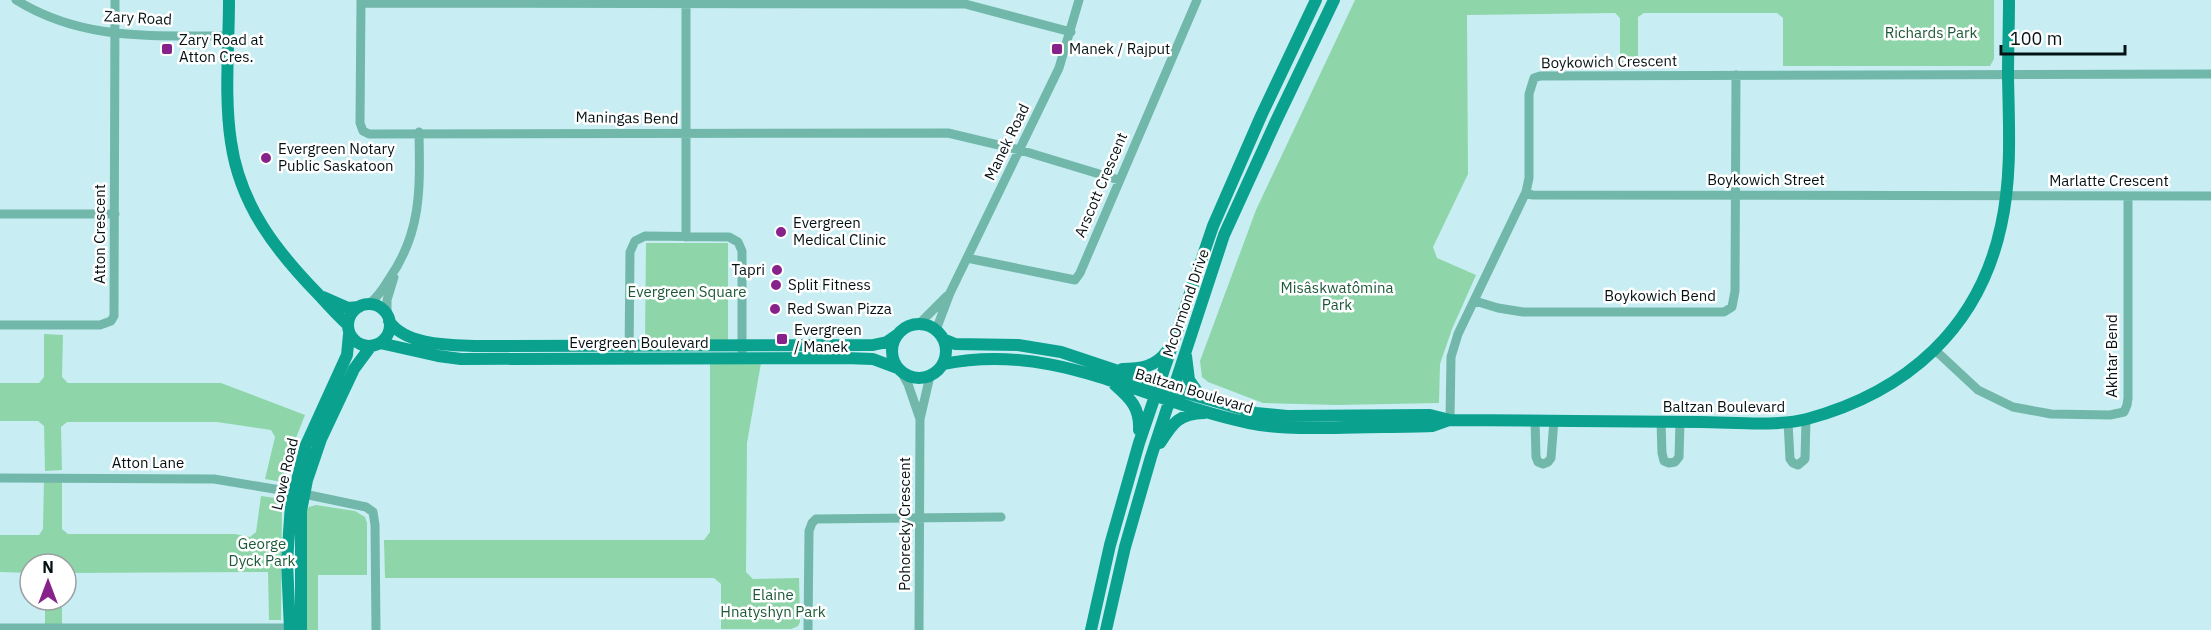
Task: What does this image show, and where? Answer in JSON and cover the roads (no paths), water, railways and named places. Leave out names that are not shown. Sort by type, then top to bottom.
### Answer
[{"type":"street","name":"Zary Road","points":[[16,0],[58,20],[88,30],[115,34],[229,36]]},
{"type":"street","name":"Atton Crescent","points":[[0,325],[100,325],[111,321],[115,311],[115,0]]},
{"type":"street","points":[[229,0],[228,119],[231,144],[243,187],[256,216],[280,254],[349,329],[358,344],[376,345],[388,333],[387,300],[395,272]]},
{"type":"street","name":"Manek Road","points":[[939,335],[950,292],[1059,68],[1079,0]]},
{"type":"street","name":"Arscott Crescent","points":[[967,258],[1075,279],[1080,273],[1197,0]]},
{"type":"street","name":"McOrmond Drive","points":[[1091,630],[1110,545],[1139,443],[1213,226],[1261,116],[1316,0]]},
{"type":"street","name":"McOrmond Drive","points":[[1106,630],[1125,547],[1151,457],[1224,235],[1334,0]]},
{"type":"street","name":"Baltzan Boulevard","points":[[1112,375],[1171,394],[1201,398],[1242,410],[1272,414],[1430,415],[1450,420],[1788,422],[1806,419],[1846,405],[1886,387],[1935,350],[1959,323],[1980,290],[1994,256],[2007,195],[2010,136],[2009,0]]},
{"type":"street","points":[[361,1],[965,4],[1071,32]]},
{"type":"street","name":"Maningas Bend","points":[[361,1],[360,123],[363,131],[369,134],[419,132],[686,134],[928,132],[966,136],[1119,180]]},
{"type":"street","points":[[686,2],[686,237]]},
{"type":"street","name":"Boykowich Crescent","points":[[1450,420],[1451,357],[1458,334],[1526,192],[1529,178],[1529,94],[1534,78],[1549,75],[2211,74]]},
{"type":"street","name":"Boykowich Bend","points":[[1475,301],[1523,312],[1724,312],[1732,307],[1735,291],[1736,75]]},
{"type":"street","points":[[349,329],[353,311],[364,306],[381,292],[395,272],[407,248],[418,209],[419,132]]},
{"type":"street","name":"Boykowich Street","points":[[1526,192],[1532,195],[2007,195]]},
{"type":"street","name":"Marlatte Crescent","points":[[2007,195],[2211,196]]},
{"type":"street","name":"Akhtar Bend","points":[[1935,350],[1978,390],[2013,407],[2050,414],[2110,415],[2124,412],[2128,398],[2128,197]]},
{"type":"street","points":[[0,214],[115,214]]},
{"type":"street","points":[[629,352],[631,246],[645,236],[729,237],[738,242],[741,246],[742,351]]},
{"type":"street","name":"Manek Road","points":[[919,324],[950,292]]},
{"type":"street","points":[[317,293],[348,308],[376,306],[388,318]]},
{"type":"street","name":"Evergreen Boulevard","points":[[388,318],[400,333],[414,338],[454,345],[629,352]]},
{"type":"street","points":[[939,335],[946,356],[943,364],[930,376],[916,378],[900,370],[892,352],[897,335],[903,329],[919,324],[939,335],[955,344],[1047,349],[1112,375],[1136,406],[1139,419],[1139,443]]},
{"type":"street","name":"Lowe Road","points":[[295,629],[301,511],[299,493],[306,445],[347,355],[349,329]]},
{"type":"street","name":"Evergreen Boulevard","points":[[376,345],[461,359],[873,345],[887,342],[897,335]]},
{"type":"street","points":[[943,364],[986,358],[1020,359],[1112,375],[1149,366],[1164,355],[1174,340]]},
{"type":"street","name":"Lowe Road","points":[[299,493],[321,439],[358,362],[376,345]]},
{"type":"street","name":"Evergreen Boulevard","points":[[742,351],[873,359],[900,370]]},
{"type":"street","points":[[1186,352],[1189,380],[1201,398]]},
{"type":"street","name":"Pohorecky Crescent","points":[[900,370],[920,419]]},
{"type":"street","name":"Pohorecky Crescent","points":[[919,630],[920,419],[930,376]]},
{"type":"street","name":"Baltzan Boulevard","points":[[1171,394],[1207,412],[1252,424],[1289,428],[1432,426],[1450,420]]},
{"type":"street","points":[[1151,457],[1173,423],[1187,415],[1207,412]]},
{"type":"street","points":[[1788,422],[1790,459],[1798,465],[1804,459],[1806,419]]},
{"type":"street","points":[[1535,420],[1536,457],[1538,462],[1543,464],[1551,458],[1554,420]]},
{"type":"street","points":[[1661,422],[1662,456],[1664,461],[1669,463],[1675,462],[1679,457],[1680,422]]},
{"type":"street","name":"Atton Lane","points":[[0,478],[198,478],[299,493]]},
{"type":"street","points":[[299,493],[362,505],[373,512],[376,630]]},
{"type":"street","points":[[808,630],[809,538],[813,522],[823,518],[1001,517]]},
{"type":"street","points":[[0,628],[295,629]]},
{"type":"place","name":"Zary Road at Atton Cres.","points":[[167,49]]},
{"type":"place","name":"Manek / Rajput","points":[[1057,49]]},
{"type":"place","name":"Evergreen Notary Public Saskatoon","points":[[266,158]]},
{"type":"place","name":"Evergreen Medical Clinic","points":[[781,232]]},
{"type":"place","name":"Tapri","points":[[777,270]]},
{"type":"place","name":"Split Fitness","points":[[776,285]]},
{"type":"place","name":"Red Swan Pizza","points":[[775,309]]},
{"type":"place","name":"Evergreen / Manek","points":[[782,339]]},
{"type":"park label","name":"Richards Park","points":[[1931,33]]},
{"type":"park label","name":"Evergreen Square","points":[[687,292]]},
{"type":"park label","name":"Misâskwatômina Park","points":[[1337,296]]},
{"type":"park label","name":"George Dyck Park","points":[[262,552]]},
{"type":"park label","name":"Elaine Hnatyshyn Park","points":[[773,604]]}]
